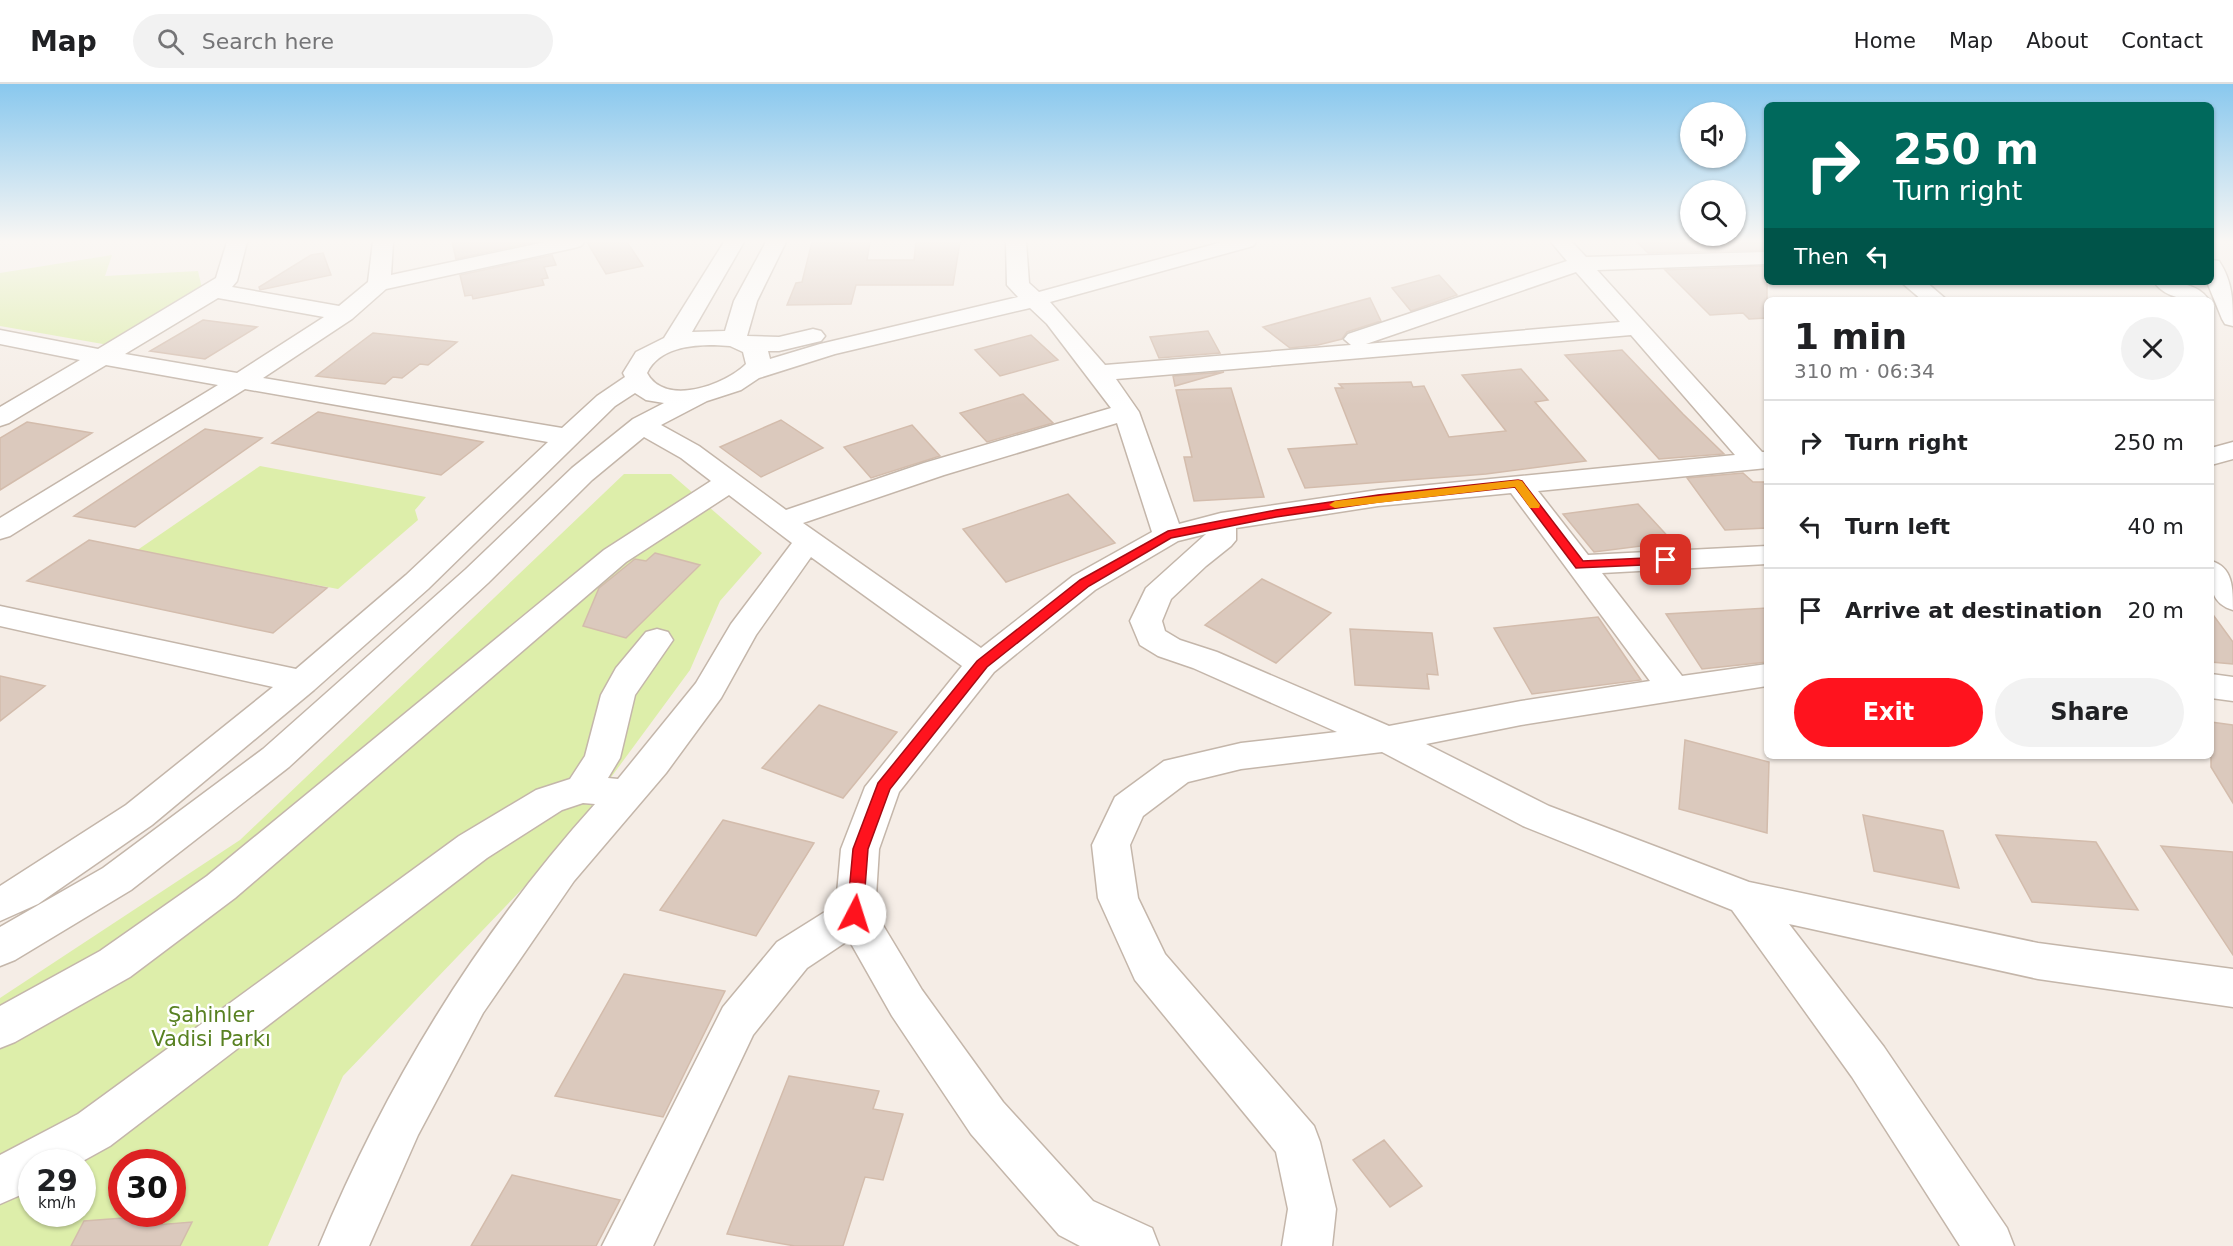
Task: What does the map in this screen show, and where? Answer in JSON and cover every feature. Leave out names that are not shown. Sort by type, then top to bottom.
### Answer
[{"type":"street","points":[[0,418],[105,358],[205,296]]},
{"type":"street","points":[[244,296],[344,314]]},
{"type":"street","points":[[0,530],[243,380],[344,314],[365,296]]},
{"type":"street","points":[[672,344],[703,296]]},
{"type":"street","points":[[757,315],[762,296]]},
{"type":"street","points":[[698,396],[658,394],[648,390],[637,380],[636,373],[642,360],[672,344],[698,338],[779,344],[1005,296]]},
{"type":"street","points":[[0,948],[117,879],[276,758],[477,576],[582,474],[642,425],[698,396],[732,387],[754,372],[1011,296]]},
{"type":"street","points":[[1031,296],[1055,319],[1099,373],[1126,412],[1168,535]]},
{"type":"street","points":[[1306,355],[1482,296]]},
{"type":"street","points":[[1608,296],[1760,459]]},
{"type":"street","points":[[2224,296],[2233,319]]},
{"type":"street","points":[[2214,309],[2233,319]]},
{"type":"street","points":[[740,341],[736,324],[757,315],[830,332]]},
{"type":"street","points":[[1099,373],[1637,328]]},
{"type":"street","points":[[0,337],[105,358],[568,437]]},
{"type":"street","points":[[740,341],[752,347],[759,358],[754,372]]},
{"type":"street","points":[[0,904],[24,893],[139,815],[302,682],[417,582],[606,400],[637,380]]},
{"type":"street","points":[[344,1246],[402,1119],[468,1000],[560,870],[653,764],[709,690],[795,531],[934,469],[1126,412]]},
{"type":"street","points":[[642,425],[690,452],[795,531],[982,664]]},
{"type":"street","points":[[2214,456],[2233,450]]},
{"type":"street","points":[[1134,1246],[1074,1232],[987,1118],[907,1003],[855,914],[861,849],[883,787],[982,664],[1084,583],[1168,535],[1221,522],[1378,498],[1760,459]]},
{"type":"street","points":[[0,1028],[115,964],[221,887],[615,556],[729,482]]},
{"type":"street","points":[[1518,484],[1674,690]]},
{"type":"street","points":[[1221,522],[1221,540],[1195,559],[1157,595],[1146,621],[1151,637],[1169,648],[1204,660],[1386,739],[1536,816],[1746,898],[2038,960],[2233,988]]},
{"type":"street","points":[[1580,565],[1762,561]]},
{"type":"street","points":[[2218,574],[2233,600]]},
{"type":"street","points":[[0,616],[302,682]]},
{"type":"street","points":[[583,789],[602,758],[618,695],[641,657],[657,640]]},
{"type":"street","points":[[1307,1246],[1312,1209],[1297,1142],[1150,967],[1118,898],[1111,845],[1128,807],[1177,771],[1240,756],[1386,739],[1521,713],[1764,675]]},
{"type":"street","points":[[2214,686],[2233,689]]},
{"type":"street","points":[[60,1149],[94,1130],[473,847],[549,800],[583,789],[627,794]]},
{"type":"street","points":[[1746,898],[1868,1062],[1989,1246]]},
{"type":"street","points":[[627,1246],[738,1021],[792,955],[855,914]]},
{"type":"street","points":[[0,1180],[18,1172]]},
{"type":"green space","points":[[0,296],[204,297],[120,347],[0,326]]},
{"type":"green space","points":[[260,466],[426,497],[415,510],[418,520],[338,589],[136,551]]},
{"type":"green space","name":"Şahinler Vadisi Parkı","points":[[624,474],[671,474],[762,553],[720,601],[690,670],[609,780],[573,836],[343,1076],[268,1246],[0,1246],[0,998],[240,840]]},
{"type":"building","points":[[791,296],[853,296],[851,304],[787,305]]},
{"type":"building","points":[[1399,296],[1453,296],[1411,311]]},
{"type":"building","points":[[1691,296],[1767,296],[1764,297],[1764,318],[1749,319],[1743,313],[1710,315]]},
{"type":"building","points":[[1370,298],[1381,321],[1347,332],[1342,339],[1318,345],[1290,348],[1263,327]]},
{"type":"building","points":[[203,320],[257,327],[205,359],[150,351]]},
{"type":"building","points":[[1208,331],[1220,353],[1159,358],[1150,337]]},
{"type":"building","points":[[373,333],[457,342],[428,365],[420,364],[402,378],[393,377],[385,384],[316,376]]},
{"type":"building","points":[[1031,335],[1058,360],[1000,376],[975,350]]},
{"type":"building","points":[[1622,350],[1724,454],[1659,459],[1565,355]]},
{"type":"building","points":[[1521,369],[1548,400],[1535,402],[1586,461],[1486,474],[1305,488],[1288,449],[1357,444],[1335,388],[1343,388],[1339,384],[1411,382],[1413,387],[1424,386],[1449,437],[1506,431],[1462,375]]},
{"type":"building","points":[[1224,372],[1175,386],[1173,376]]},
{"type":"building","points":[[1231,388],[1264,497],[1194,501],[1184,457],[1192,457],[1176,390]]},
{"type":"building","points":[[1023,394],[1053,423],[987,442],[960,413]]},
{"type":"building","points":[[318,412],[483,442],[441,475],[272,443]]},
{"type":"building","points":[[781,420],[823,448],[761,477],[720,447]]},
{"type":"building","points":[[27,422],[92,433],[0,490],[0,438]]},
{"type":"building","points":[[912,425],[940,456],[871,478],[844,447]]},
{"type":"building","points":[[205,429],[262,438],[135,527],[74,516]]},
{"type":"building","points":[[1743,473],[1753,482],[1764,482],[1764,528],[1725,530],[1687,478]]},
{"type":"building","points":[[1068,494],[1115,543],[1006,582],[963,529]]},
{"type":"building","points":[[1638,504],[1673,542],[1594,552],[1563,514]]},
{"type":"building","points":[[89,540],[327,588],[273,633],[27,581]]},
{"type":"building","points":[[655,553],[700,565],[626,638],[583,626],[599,588],[635,559],[646,561]]},
{"type":"building","points":[[1262,579],[1331,613],[1276,663],[1205,625]]},
{"type":"building","points":[[1764,608],[1764,662],[1702,669],[1666,614]]},
{"type":"building","points":[[2214,616],[2233,642],[2233,664],[2214,662]]},
{"type":"building","points":[[1598,617],[1641,680],[1532,694],[1494,628]]},
{"type":"building","points":[[1350,629],[1432,633],[1438,675],[1427,674],[1429,689],[1355,685]]},
{"type":"building","points":[[0,676],[45,686],[0,721]]},
{"type":"building","points":[[819,705],[897,732],[843,798],[762,768]]},
{"type":"building","points":[[2214,722],[2233,725],[2233,803],[2211,767],[2211,759],[2214,759]]},
{"type":"building","points":[[1685,740],[1769,762],[1767,833],[1679,809]]},
{"type":"building","points":[[1863,815],[1943,831],[1959,888],[1874,871]]},
{"type":"building","points":[[723,820],[814,843],[756,936],[660,910]]},
{"type":"building","points":[[1996,835],[2096,842],[2138,910],[2032,902]]},
{"type":"building","points":[[2161,846],[2233,852],[2233,955]]},
{"type":"building","points":[[624,974],[725,991],[663,1117],[555,1096]]},
{"type":"building","points":[[789,1076],[879,1091],[873,1109],[903,1114],[883,1180],[865,1177],[843,1246],[795,1246],[727,1234]]},
{"type":"building","points":[[1384,1140],[1422,1186],[1390,1207],[1353,1160]]},
{"type":"building","points":[[512,1175],[620,1200],[596,1246],[471,1246]]},
{"type":"building","points":[[108,1219],[108,1227],[186,1227],[186,1222],[192,1222],[180,1246],[71,1246],[81,1227],[96,1227],[96,1220]]},
{"type":"slow traffic","points":[[1335,505],[1378,498],[1518,484],[1535,505]]},
{"type":"route","points":[[855,914],[861,849],[883,787],[982,664],[1084,583],[1168,535],[1221,522],[1378,498],[1518,484],[1580,565],[1666,560]]}]
